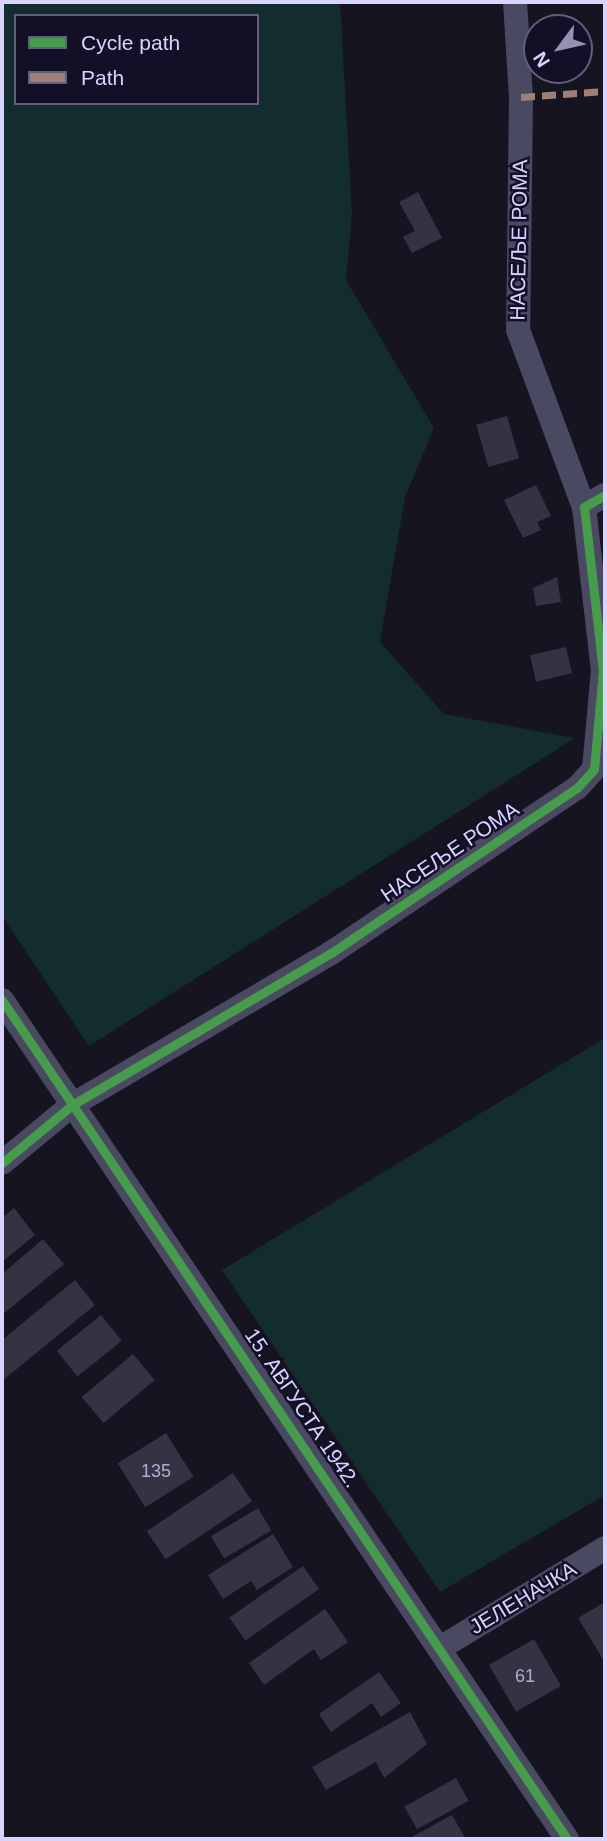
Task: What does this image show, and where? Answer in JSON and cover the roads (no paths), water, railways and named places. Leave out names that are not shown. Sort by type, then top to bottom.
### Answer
[{"type":"street","name":"НАСЕЉЕ РОМА","points":[[2,1163],[72,1105],[331,953],[577,788],[594,769],[603,671],[584,507],[518,330],[521,97],[515,2]]},
{"type":"street","points":[[584,507],[605,495]]},
{"type":"street","name":"15. АВГУСТА 1942.","points":[[2,1000],[567,1839]]},
{"type":"street","name":"ЈЕЛЕНАЧКА","points":[[440,1647],[605,1548]]}]
